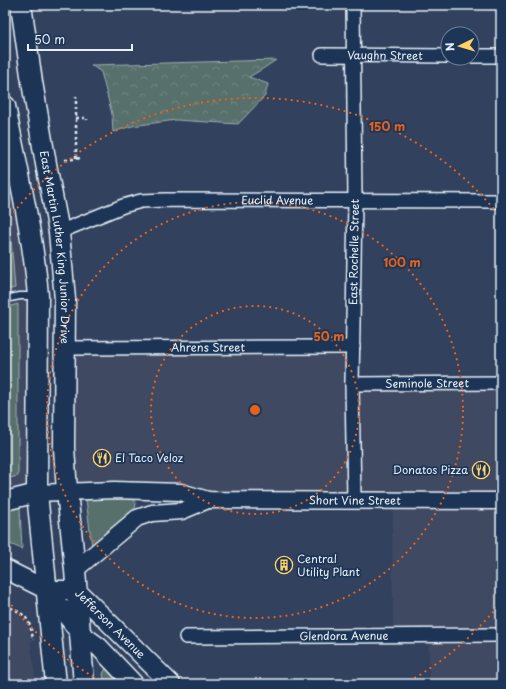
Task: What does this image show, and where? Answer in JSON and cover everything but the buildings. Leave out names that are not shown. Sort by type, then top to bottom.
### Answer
[{"type":"main road","name":"East Martin Luther King Junior Drive","points":[[21,5],[36,108],[59,232],[64,299],[64,448],[66,491],[75,570],[84,684]]},
{"type":"main road","name":"East Martin Luther King Junior Drive","points":[[5,106],[36,270],[38,296],[37,493],[56,684]]},
{"type":"main road","points":[[5,501],[37,493]]},
{"type":"main road","points":[[5,569],[47,590]]},
{"type":"main road","name":"Jefferson Avenue","points":[[47,590],[76,590],[171,684]]},
{"type":"main road","name":"Jefferson Avenue","points":[[47,590],[80,633],[99,647],[134,684]]},
{"type":"street","name":"East Rochelle Street","points":[[353,5],[355,201],[352,384],[354,500]]},
{"type":"street","name":"Vaughn Street","points":[[322,55],[440,56]]},
{"type":"street","points":[[480,56],[501,56]]},
{"type":"street","name":"Euclid Avenue","points":[[59,232],[123,206],[141,201],[501,201]]},
{"type":"street","name":"Ahrens Street","points":[[64,348],[353,347]]},
{"type":"street","name":"Seminole Street","points":[[352,384],[501,383]]},
{"type":"street","name":"Short Vine Street","points":[[37,493],[114,490],[181,492],[208,500],[501,501]]},
{"type":"street","name":"Short Vine Street","points":[[75,570],[138,518],[152,513],[182,511],[208,500]]},
{"type":"street","name":"Glendora Avenue","points":[[186,637],[501,635]]},
{"type":"lane","points":[[5,299],[20,296],[38,296]]},
{"type":"path","points":[[76,96],[76,158]]},
{"type":"path","points":[[76,118],[87,118],[87,120]]},
{"type":"path","points":[[65,160],[82,158]]},
{"type":"path","points":[[5,605],[18,611],[28,619]]},
{"type":"shaded area","points":[[5,106],[29,227],[37,483],[5,501]]},
{"type":"shaded area","points":[[353,347],[352,383],[501,383],[501,684],[429,684],[429,635],[392,635],[392,532],[394,500],[67,491],[64,348]]},
{"type":"shaded area","points":[[5,608],[21,615],[29,627],[36,684],[5,684]]},
{"type":"green space","points":[[276,60],[249,77],[268,84],[265,96],[238,124],[176,120],[132,126],[113,132],[112,114],[101,72],[91,65]]},
{"type":"green space","points":[[5,207],[11,239],[15,288],[5,290]]},
{"type":"green space","points":[[18,304],[18,476],[9,478],[11,485],[5,486],[5,308]]},
{"type":"green space","points":[[86,499],[134,499],[136,504],[134,512],[92,547]]},
{"type":"green space","points":[[18,505],[20,508],[22,549],[5,542],[5,507]]},
{"type":"green space","points":[[106,668],[123,684],[105,684],[103,674]]},
{"type":"place","name":"El Taco Veloz","points":[[102,458]]},
{"type":"place","name":"Donatos Pizza","points":[[481,470]]},
{"type":"place","name":"Central Utility Plant","points":[[284,565]]}]
